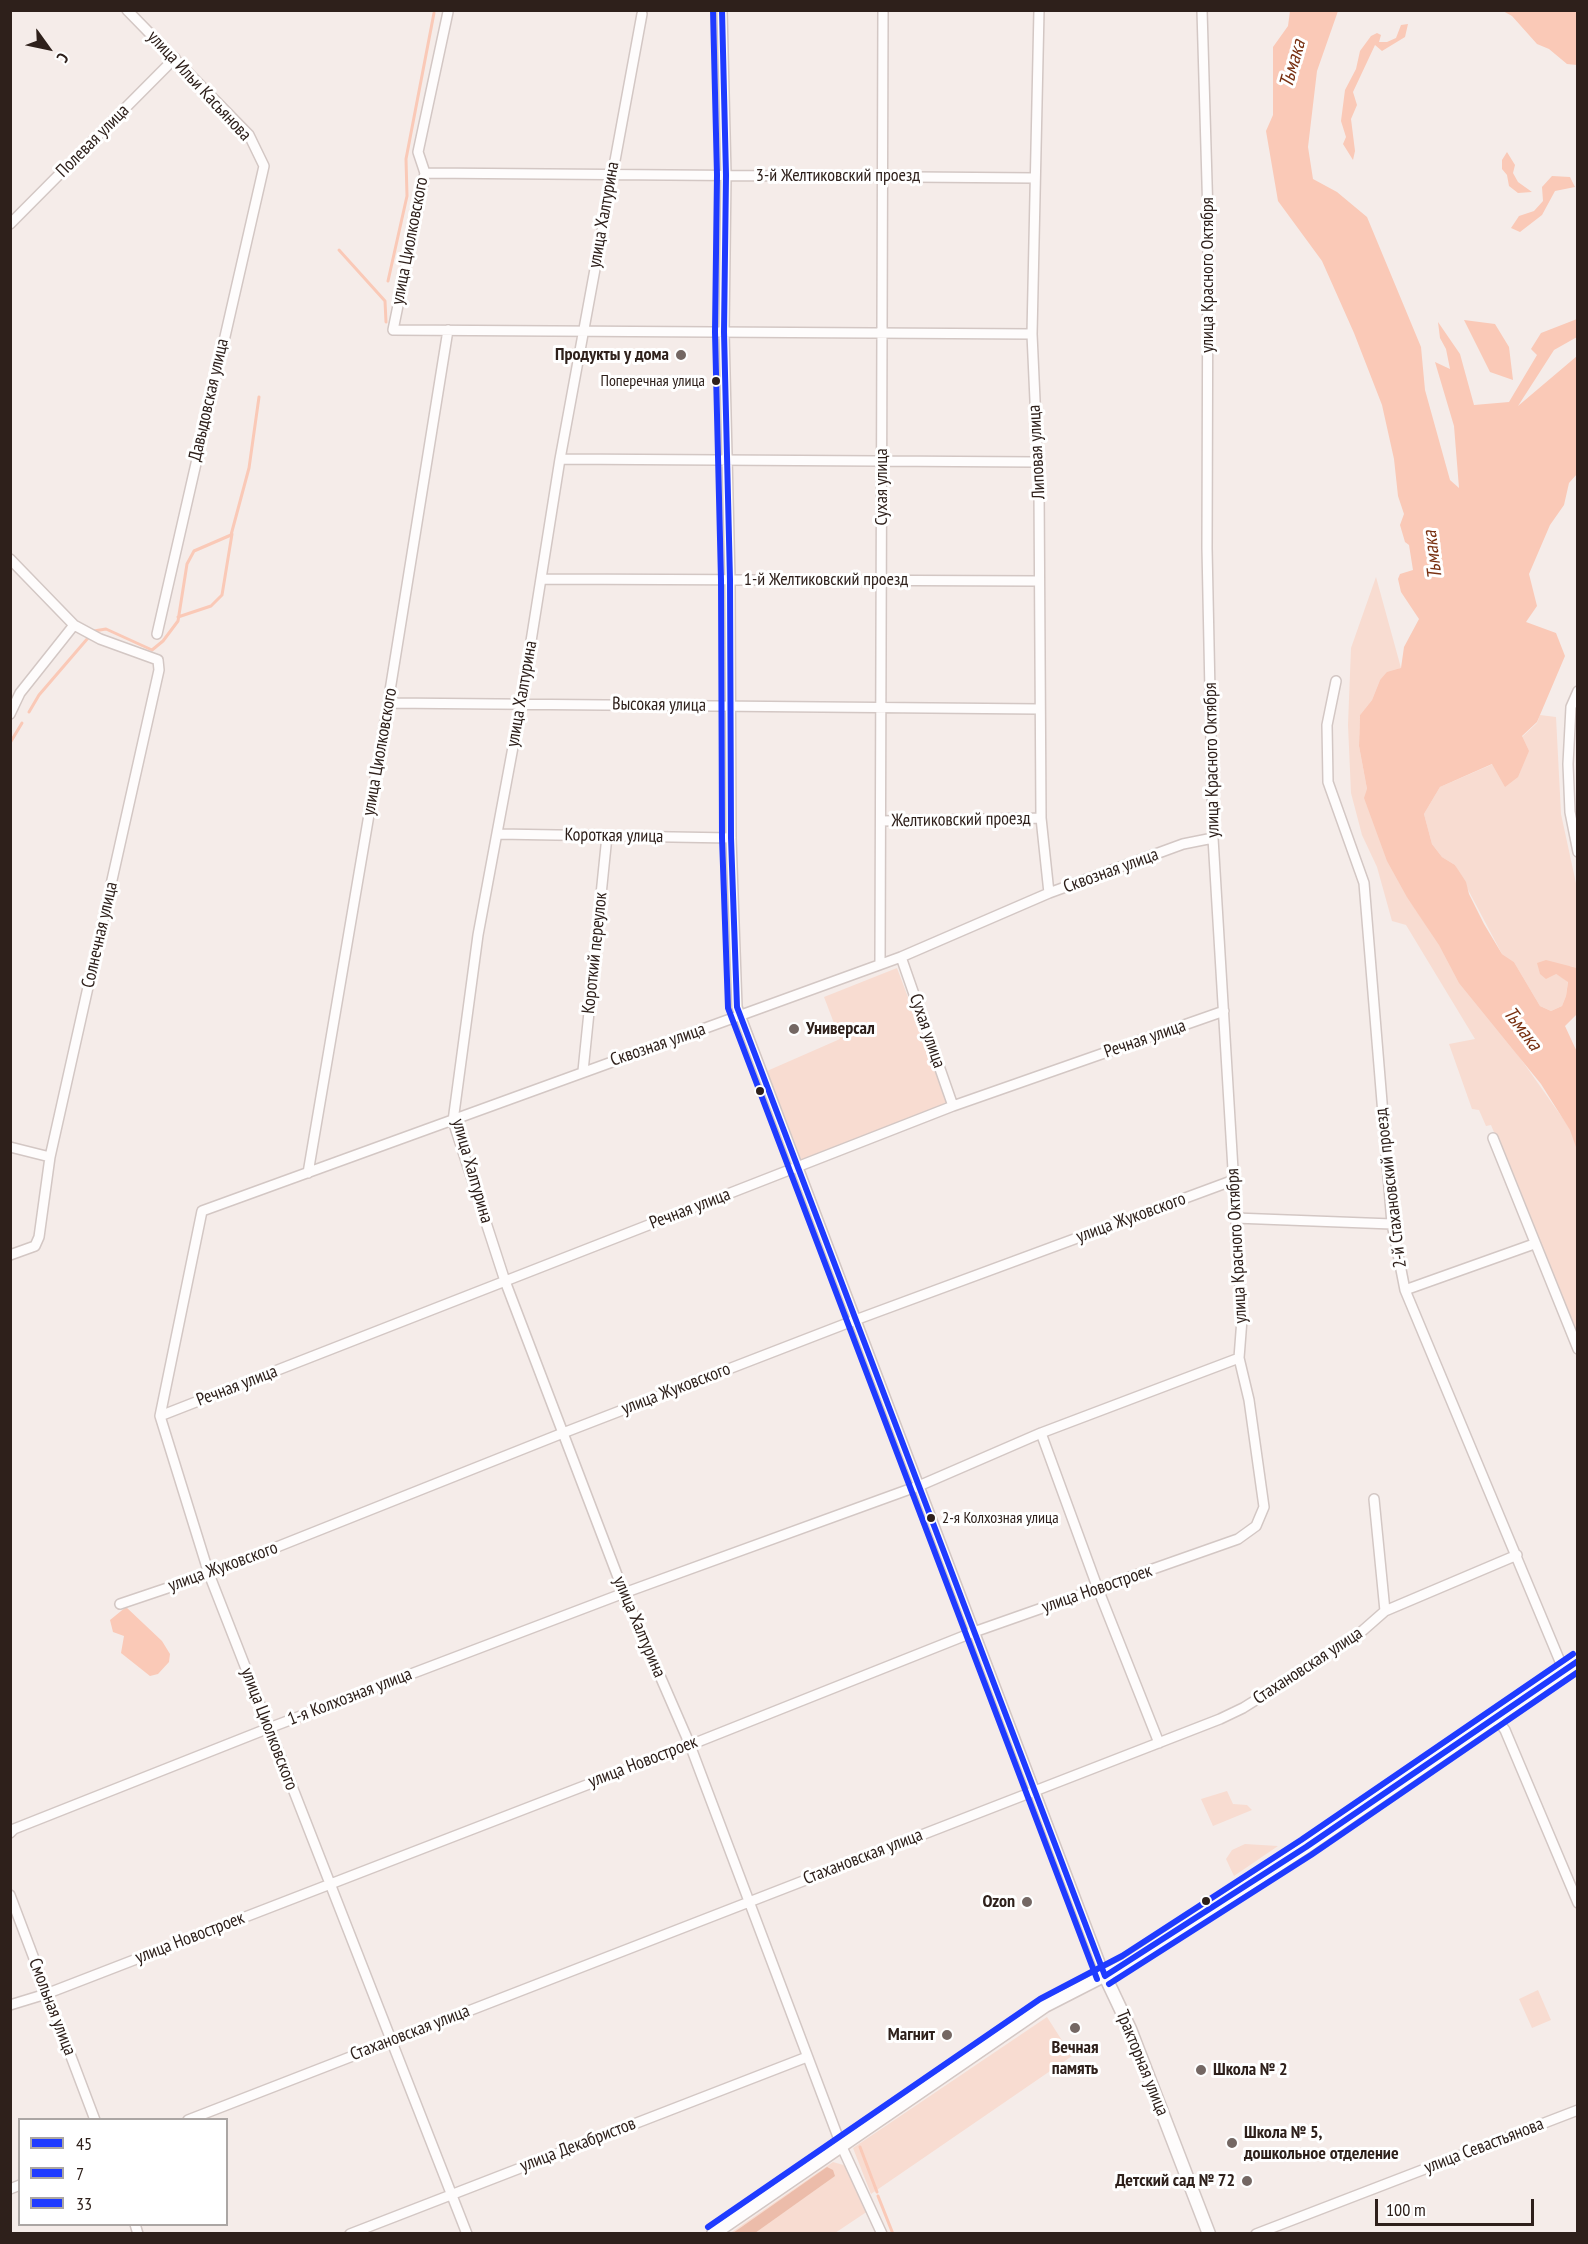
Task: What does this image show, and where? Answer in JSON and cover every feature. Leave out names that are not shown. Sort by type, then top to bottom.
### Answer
[{"type":"main road","points":[[713,2234],[1045,2006],[1127,1964],[1287,1860],[1578,1661]]},
{"type":"main road","name":"Тракторная улица","points":[[1105,1976],[1130,2029],[1209,2234]]},
{"type":"street","name":"улица Ильи Касьянова","points":[[127,10],[249,135],[264,166]]},
{"type":"street","name":"Тракторная улица","points":[[722,10],[726,175],[724,332],[730,580],[729,706],[737,1007],[858,1319],[1105,1976]]},
{"type":"street","name":"Сухая улица","points":[[880,963],[883,10]]},
{"type":"street","name":"Липовая улица","points":[[1039,10],[1032,334],[1039,489],[1041,818],[1049,893]]},
{"type":"street","name":"улица Красного Октября","points":[[1202,10],[1208,217],[1207,548],[1214,838],[1242,1319],[1239,1358],[1249,1400],[1264,1507]]},
{"type":"street","name":"улица Циолковского","points":[[308,1173],[388,703],[448,330],[393,330],[425,173],[418,152],[448,12]]},
{"type":"street","name":"улица Халтурина","points":[[642,14],[560,459],[521,704],[478,935],[453,1121],[505,1281],[624,1593],[690,1745],[841,2145],[882,2234]]},
{"type":"street","name":"Полевая улица","points":[[10,224],[175,58]]},
{"type":"street","name":"Давыдовская улица","points":[[157,634],[264,166]]},
{"type":"street","name":"3-й Желтиковский проезд","points":[[425,173],[1035,178]]},
{"type":"street","points":[[448,330],[1032,334]]},
{"type":"street","points":[[560,459],[1036,462]]},
{"type":"street","points":[[10,559],[74,625],[20,693],[10,714]]},
{"type":"street","name":"1-й Желтиковский проезд","points":[[541,579],[1039,581]]},
{"type":"street","name":"Солнечная улица","points":[[10,1255],[35,1246],[39,1237],[50,1157],[159,669],[158,660],[100,639],[74,625]]},
{"type":"street","name":"2-й Стахановский проезд","points":[[1336,681],[1328,724],[1328,782],[1364,883],[1392,1224],[1405,1290],[1564,1671]]},
{"type":"street","points":[[1578,691],[1570,707],[1568,764],[1570,812],[1578,852]]},
{"type":"street","name":"Высокая улица","points":[[388,703],[1039,709]]},
{"type":"street","name":"Желтиковский проезд","points":[[880,821],[1041,818]]},
{"type":"street","name":"Короткая улица","points":[[498,834],[731,838]]},
{"type":"street","name":"Короткий переулок","points":[[583,1071],[607,836]]},
{"type":"street","name":"Сквозная улица","points":[[202,1211],[901,957],[1049,893],[1183,844],[1214,838]]},
{"type":"street","name":"Сухая улица","points":[[901,957],[953,1106]]},
{"type":"street","name":"Речная улица","points":[[160,1416],[953,1106],[1224,1011]]},
{"type":"street","points":[[1493,1138],[1578,1349]]},
{"type":"street","points":[[10,1148],[50,1157]]},
{"type":"street","name":"улица Жуковского","points":[[120,1604],[209,1574],[858,1319],[1234,1180]]},
{"type":"street","name":"улица Циолковского","points":[[202,1211],[160,1416],[209,1574],[328,1884],[467,2234]]},
{"type":"street","points":[[1235,1218],[1392,1224]]},
{"type":"street","points":[[1405,1290],[1534,1244]]},
{"type":"street","points":[[624,1593],[921,1485],[1041,1433],[1239,1358]]},
{"type":"street","points":[[1041,1433],[1098,1589],[1159,1743]]},
{"type":"street","points":[[1374,1499],[1385,1611]]},
{"type":"street","name":"улица Новостроек","points":[[10,2005],[46,1994],[690,1745],[974,1632],[1238,1539],[1256,1526],[1264,1507]]},
{"type":"street","name":"Стахановская улица","points":[[193,2118],[747,1901],[1037,1792],[1244,1708],[1352,1640],[1385,1611],[1517,1555]]},
{"type":"street","name":"1-я Колхозная улица","points":[[10,1833],[14,1829],[269,1728],[624,1593]]},
{"type":"street","points":[[1496,1718],[1505,1730],[1578,1903]]},
{"type":"street","name":"Смольная улица","points":[[10,1895],[94,2118]]},
{"type":"street","name":"улица Декабристов","points":[[350,2234],[807,2057]]},
{"type":"street","name":"улица Севастьянова","points":[[1256,2234],[1578,2110]]},
{"type":"shaded area","points":[[1376,577],[1401,668],[1380,680],[1372,700],[1360,715],[1359,746],[1367,789],[1408,899],[1571,1130],[1578,1150],[1577,1334],[1491,1125],[1486,1126],[1479,1110],[1472,1109],[1449,1044],[1475,1039],[1406,925],[1392,921],[1377,867],[1362,835],[1351,793],[1348,725],[1351,648]]},
{"type":"shaded area","points":[[1540,715],[1556,717],[1561,814],[1577,888],[1577,968],[1570,966],[1556,974],[1568,981],[1566,996],[1562,1006],[1551,1011],[1540,1006],[1514,962],[1502,954],[1455,865],[1442,857],[1432,844],[1424,814],[1440,787],[1493,764],[1537,723]]},
{"type":"shaded area","points":[[897,968],[948,1104],[802,1161],[767,1071],[840,1039],[824,997]]},
{"type":"shaded area","points":[[1227,1791],[1233,1804],[1247,1805],[1252,1810],[1213,1826],[1201,1799]]},
{"type":"shaded area","points":[[1245,1844],[1278,1846],[1234,1876],[1226,1859],[1232,1850]]},
{"type":"shaded area","points":[[1538,1990],[1551,2020],[1532,2028],[1519,1999]]},
{"type":"shaded area","points":[[1047,2017],[1072,2056],[871,2194],[853,2148]]},
{"type":"shaded area","points":[[833,2162],[847,2166],[868,2211],[835,2233],[729,2234]]},
{"type":"shaded area","points":[[827,2167],[833,2170],[835,2176],[755,2233],[733,2233]]},
{"type":"water","name":"Тьмака","points":[[1290,11],[1338,11],[1317,71],[1308,147],[1313,179],[1337,192],[1367,217],[1421,347],[1425,390],[1450,480],[1459,488],[1454,426],[1435,362],[1450,369],[1446,349],[1440,338],[1438,322],[1460,354],[1474,405],[1509,402],[1537,355],[1531,349],[1541,333],[1577,319],[1577,337],[1554,350],[1518,406],[1577,356],[1577,474],[1569,483],[1564,505],[1550,525],[1529,574],[1537,606],[1526,622],[1556,633],[1565,656],[1537,722],[1522,736],[1529,751],[1518,777],[1505,787],[1492,764],[1440,787],[1424,814],[1432,844],[1442,857],[1455,865],[1466,882],[1469,894],[1484,924],[1502,954],[1514,962],[1540,1006],[1551,1011],[1562,1006],[1568,982],[1556,974],[1546,979],[1540,974],[1537,963],[1546,960],[1577,968],[1577,1014],[1565,1026],[1577,1052],[1577,1150],[1570,1130],[1541,1084],[1459,983],[1439,945],[1408,899],[1387,861],[1364,798],[1367,789],[1359,746],[1360,715],[1372,700],[1380,680],[1387,672],[1401,668],[1404,647],[1419,619],[1401,592],[1398,579],[1400,574],[1413,570],[1409,545],[1405,542],[1400,525],[1404,514],[1398,496],[1394,459],[1382,405],[1354,333],[1322,261],[1278,201],[1266,131],[1273,115],[1273,47],[1288,26]]},
{"type":"water","points":[[1503,11],[1577,11],[1577,65],[1567,64],[1549,49],[1537,44],[1512,16]]},
{"type":"water","points":[[1408,24],[1405,37],[1382,51],[1375,45],[1353,92],[1357,105],[1351,119],[1355,151],[1353,160],[1343,144],[1346,137],[1341,121],[1345,90],[1356,69],[1360,51],[1371,36],[1377,33],[1381,35],[1379,42],[1387,42],[1396,38],[1401,25]]},
{"type":"water","points":[[1507,152],[1515,165],[1513,173],[1518,182],[1532,192],[1518,193],[1509,186],[1507,175],[1502,169],[1502,160]]},
{"type":"water","points":[[1552,176],[1570,177],[1575,187],[1555,191],[1542,215],[1520,232],[1511,228],[1519,216],[1534,211],[1543,201],[1542,187]]},
{"type":"water","points":[[1464,320],[1495,324],[1509,347],[1513,380],[1490,372]]},
{"type":"water","points":[[126,1607],[162,1641],[170,1654],[169,1662],[158,1674],[150,1676],[121,1653],[124,1636],[113,1632],[110,1620]]},
{"type":"waterway","points":[[388,281],[407,196],[406,159],[434,13]]},
{"type":"waterway","points":[[339,250],[385,301],[386,322]]},
{"type":"waterway","points":[[29,712],[39,695],[94,631],[106,629],[152,650],[163,641],[178,621],[187,564],[194,551],[231,535],[249,468],[259,397]]},
{"type":"waterway","points":[[178,617],[211,606],[222,595],[232,534]]},
{"type":"waterway","points":[[10,743],[22,723]]},
{"type":"waterway","points":[[860,2147],[877,2192]]},
{"type":"waterway","points":[[878,2196],[893,2234]]},
{"type":"transit line","name":"7","points":[[713,10],[717,175],[715,332],[721,580],[722,838],[728,1008],[1097,1979]]},
{"type":"transit line","name":"45","points":[[722,10],[726,175],[724,332],[730,580],[731,838],[737,1007],[1105,1976]]},
{"type":"transit line","name":"33","points":[[708,2227],[1040,1999],[1122,1956],[1301,1840],[1573,1654]]},
{"type":"transit line","name":"45","points":[[1105,1976],[1306,1847],[1578,1661]]},
{"type":"transit line","name":"7","points":[[1109,1984],[1311,1855],[1578,1672]]},
{"type":"place","name":"Продукты у дома","points":[[681,355]]},
{"type":"place","name":"Поперечная улица","points":[[716,381]]},
{"type":"place","name":"Универсал","points":[[794,1029]]},
{"type":"place","name":"2-я Колхозная улица","points":[[931,1518]]},
{"type":"place","name":"Ozon","points":[[1027,1902]]},
{"type":"place","name":"Вечная память","points":[[1075,2028]]},
{"type":"place","name":"Магнит","points":[[947,2035]]},
{"type":"place","name":"Школа № 2","points":[[1201,2070]]},
{"type":"place","name":"Школа № 5, дошкольное отделение","points":[[1232,2143]]},
{"type":"place","name":"Детский сад № 72","points":[[1247,2181]]}]
